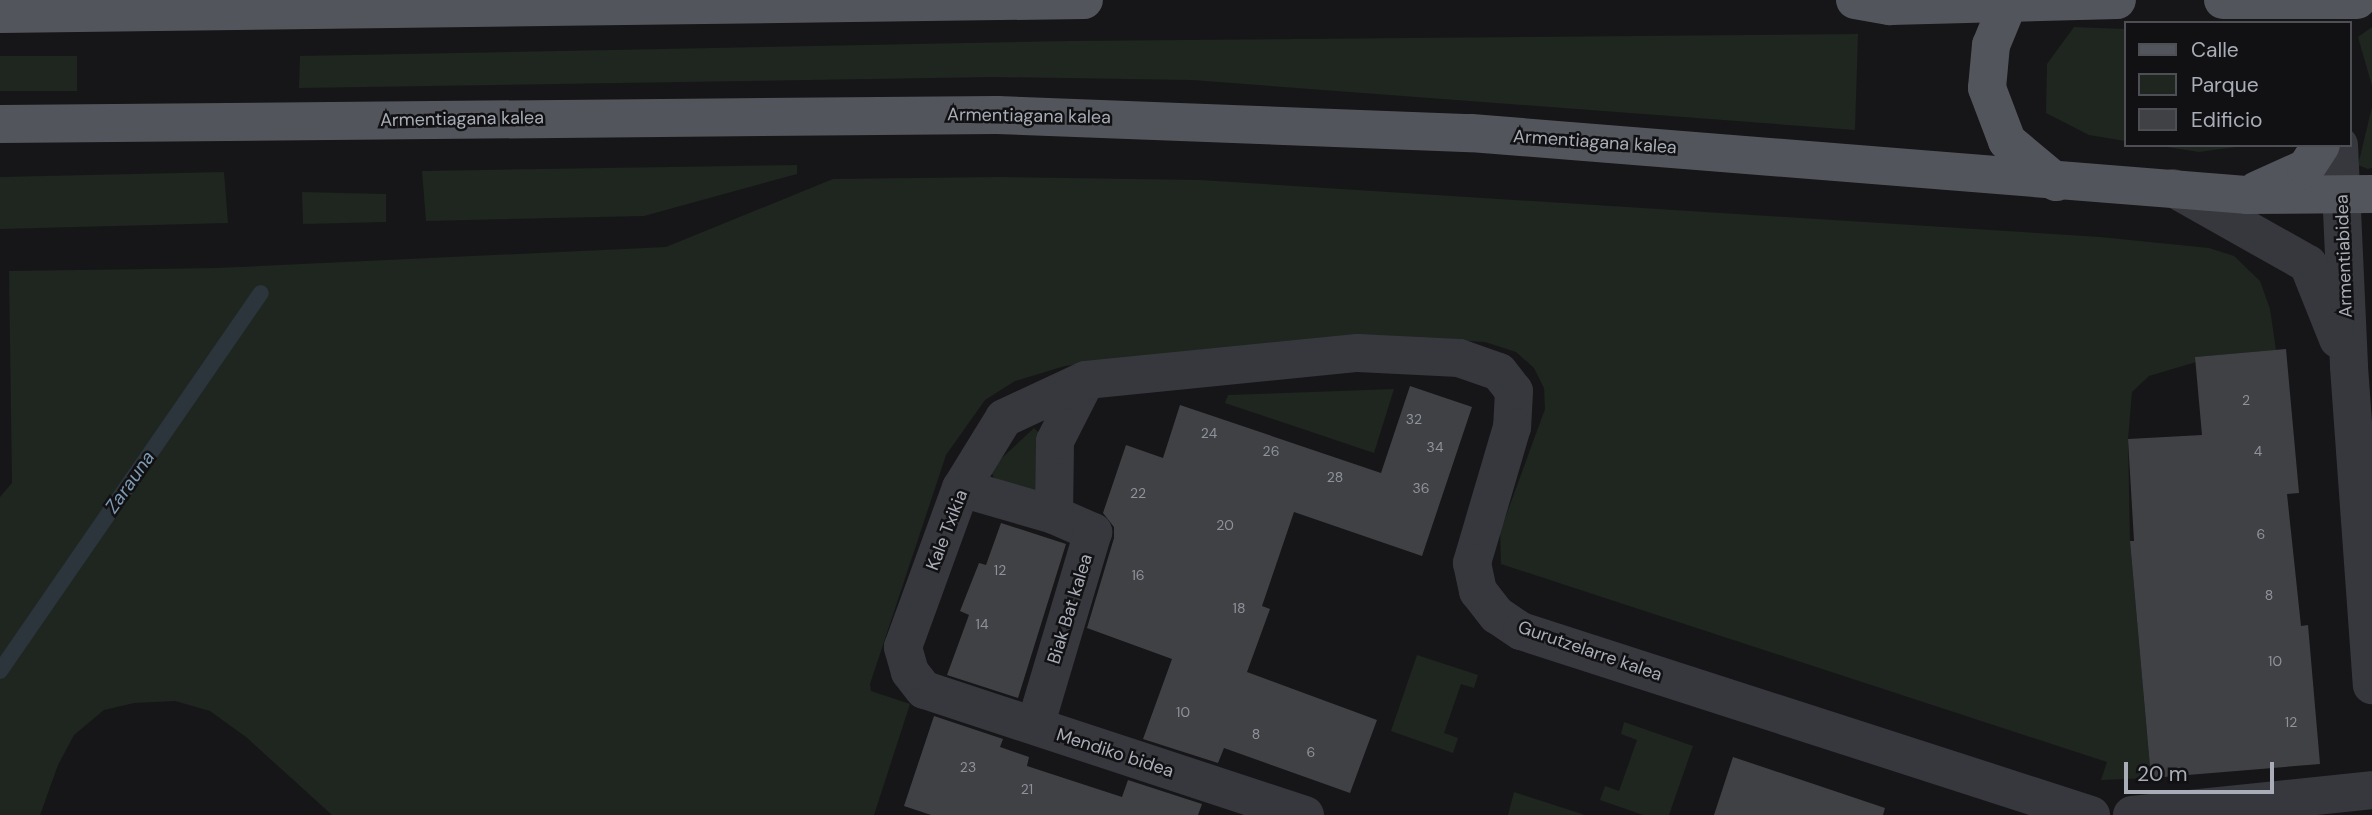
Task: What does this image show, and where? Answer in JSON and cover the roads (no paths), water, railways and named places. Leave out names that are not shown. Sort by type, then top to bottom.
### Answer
[{"type":"main road","points":[[0,14],[1084,0]]},
{"type":"main road","points":[[1855,0],[1890,6],[2117,0]]},
{"type":"main road","points":[[2223,0],[2291,12],[2357,0]]},
{"type":"main road","points":[[2008,2],[1991,45],[1987,88],[2007,141],[2056,182]]},
{"type":"main road","name":"Armentiagana kalea","points":[[0,124],[818,113],[1025,115],[1471,133],[2056,182],[2246,195],[2357,195]]},
{"type":"main road","name":"Armentiagana kalea","points":[[2246,195],[2306,168],[2319,147]]},
{"type":"street","name":"Armentiabidea","points":[[2340,147],[2357,195],[2349,367],[2372,685]]},
{"type":"street","name":"Armentiabidea","points":[[2173,188],[2308,264],[2349,367]]},
{"type":"street","name":"Armentiabidea","points":[[2349,367],[2372,323]]},
{"type":"street","name":"Gurutzelarre kalea","points":[[1086,380],[1358,353],[1459,358],[1499,372],[1514,391],[1512,427],[1472,563],[1478,591],[1497,615],[1521,631],[2091,815]]},
{"type":"street","name":"Kale Txikia","points":[[924,690],[910,672],[903,647],[961,488],[1004,418],[1086,380]]},
{"type":"street","points":[[1054,515],[1055,441],[1086,380]]},
{"type":"street","name":"Biak Bat kalea","points":[[961,488],[1054,515],[1093,532],[1035,726]]},
{"type":"street","name":"Mendiko bidea","points":[[924,690],[1305,815]]},
{"type":"street","points":[[2132,815],[2372,790]]},
{"type":"waterway","name":"Zarauna","points":[[0,671],[261,293]]}]
